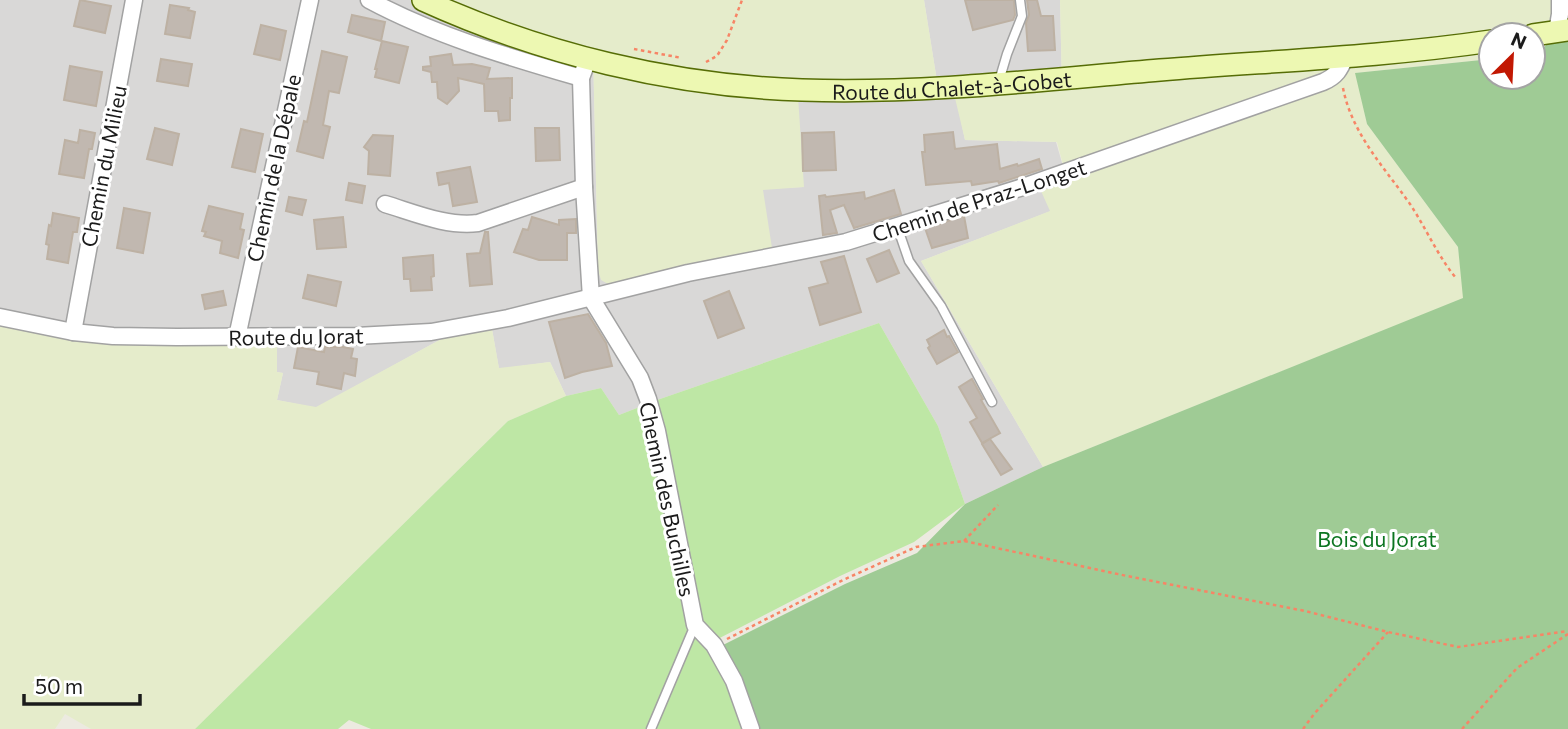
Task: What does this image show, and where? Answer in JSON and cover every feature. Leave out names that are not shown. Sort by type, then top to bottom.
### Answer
[{"type":"main road","name":"Route du Chalet-à-Gobet","points":[[423,0],[456,15],[544,46],[585,69],[646,71],[695,80],[799,90],[895,90],[1343,63],[1477,43]]},
{"type":"street","name":"Chemin du Milieu","points":[[72,332],[134,0]]},
{"type":"street","name":"Chemin de la Dépale","points":[[237,337],[310,0]]},
{"type":"street","points":[[369,0],[426,26],[531,64],[585,69]]},
{"type":"street","points":[[1560,0],[1562,31]]},
{"type":"street","name":"Chemin de Praz-Longet","points":[[591,298],[688,273],[846,242],[1023,187],[1323,82],[1331,78],[1343,63]]},
{"type":"street","name":"Chemin des Buchilles","points":[[585,69],[584,187],[591,298],[640,378],[648,399],[657,431],[695,625],[714,645],[734,681],[751,729]]},
{"type":"street","points":[[384,204],[466,225],[584,187]]},
{"type":"street","name":"Route du Jorat","points":[[0,317],[72,332],[113,336],[356,336],[431,332],[508,318],[591,298]]},
{"type":"lane","points":[[999,84],[1022,16],[1020,0]]},
{"type":"lane","points":[[897,226],[909,261],[941,306],[992,402]]},
{"type":"lane","points":[[651,729],[695,625]]},
{"type":"path","points":[[705,62],[717,56],[727,40],[742,0]]},
{"type":"path","points":[[630,48],[693,60]]},
{"type":"path","points":[[1343,63],[1345,100],[1359,132],[1409,204],[1455,278]]},
{"type":"path","points":[[964,541],[998,505]]},
{"type":"path","points":[[714,645],[843,580],[916,547],[964,541],[1305,611],[1458,647],[1568,633]]},
{"type":"path","points":[[1303,729],[1388,632]]},
{"type":"path","points":[[1462,729],[1517,668],[1568,633]]},
{"type":"shaded area","points":[[0,0],[444,0],[593,50],[598,270],[763,189],[803,187],[796,81],[937,81],[924,0],[1060,0],[1062,88],[956,97],[965,140],[1056,142],[1067,180],[1051,211],[921,261],[1043,467],[965,504],[938,426],[879,323],[619,415],[601,388],[566,396],[550,362],[499,369],[492,329],[445,337],[316,408],[277,400],[283,373],[277,372],[277,342],[74,339],[0,326]]},
{"type":"green space","points":[[444,0],[924,0],[937,81],[797,81],[804,187],[763,190],[772,248],[608,284],[601,280],[598,270],[593,50],[545,37]]},
{"type":"green space","points":[[1060,0],[1568,0],[1568,21],[1547,43],[1547,21],[1477,21],[1477,60],[1356,73],[1367,124],[1458,247],[1464,298],[1043,467],[921,261],[1050,211],[1041,191],[1067,180],[1057,142],[965,140],[955,98],[1062,88]]},
{"type":"green space","name":"Bois du Jorat","points":[[1568,21],[1568,729],[760,729],[740,678],[723,645],[845,584],[917,553],[965,504],[1043,467],[1463,298],[1458,247],[1367,124],[1355,73],[1477,60],[1477,91],[1547,91],[1547,44]]},
{"type":"green space","points":[[879,323],[938,426],[965,504],[914,542],[840,576],[708,644],[728,685],[742,729],[371,729],[349,720],[338,729],[195,729],[508,421],[566,396],[601,388],[619,415]]},
{"type":"green space","points":[[0,326],[74,339],[277,342],[277,372],[283,373],[277,400],[316,407],[445,337],[492,329],[499,368],[550,362],[566,396],[508,421],[195,729],[91,729],[65,714],[55,729],[0,729]]},
{"type":"building","points":[[80,0],[111,6],[105,33],[74,26]]},
{"type":"building","points":[[965,0],[1014,0],[1015,15],[1013,20],[973,30]]},
{"type":"building","points":[[1027,0],[1037,0],[1041,16],[1053,16],[1055,50],[1028,51]]},
{"type":"building","points":[[170,5],[189,8],[188,10],[195,12],[190,38],[165,34]]},
{"type":"building","points":[[352,15],[385,22],[381,41],[348,32]]},
{"type":"building","points":[[261,25],[286,31],[280,60],[254,54]]},
{"type":"building","points":[[382,41],[408,47],[399,83],[375,77]]},
{"type":"building","points":[[322,51],[347,57],[339,93],[329,91],[323,125],[330,127],[323,158],[297,151],[304,121],[307,122]]},
{"type":"building","points":[[451,54],[453,65],[472,64],[490,68],[487,79],[512,78],[510,120],[499,121],[498,111],[485,111],[484,84],[458,78],[459,91],[447,104],[438,98],[437,82],[432,82],[431,72],[423,70],[423,67],[431,66],[430,57]]},
{"type":"building","points":[[161,59],[192,64],[188,86],[157,81]]},
{"type":"building","points":[[70,66],[102,72],[96,106],[64,100]]},
{"type":"building","points":[[155,128],[179,134],[172,165],[147,159]]},
{"type":"building","points":[[535,128],[559,128],[560,160],[536,161]]},
{"type":"building","points":[[241,129],[263,134],[255,172],[232,167]]},
{"type":"building","points":[[80,130],[95,133],[84,178],[59,174],[65,140],[78,143]]},
{"type":"building","points":[[834,132],[836,170],[803,171],[802,133]]},
{"type":"building","points":[[953,132],[955,149],[997,144],[1000,169],[1039,159],[1042,169],[999,183],[972,185],[971,181],[926,185],[922,152],[925,152],[924,135]]},
{"type":"building","points":[[373,135],[393,136],[390,176],[368,174],[369,151],[364,147]]},
{"type":"building","points":[[470,167],[477,202],[453,206],[449,183],[439,185],[437,173]]},
{"type":"building","points":[[349,183],[365,186],[362,203],[346,200]]},
{"type":"building","points":[[894,190],[901,214],[854,228],[844,205],[830,210],[837,233],[823,235],[819,196],[864,192],[865,199]]},
{"type":"building","points":[[289,197],[306,200],[302,215],[286,211]]},
{"type":"building","points":[[209,206],[243,214],[240,229],[244,230],[238,258],[220,253],[222,241],[204,236],[206,232],[202,231]]},
{"type":"building","points":[[124,208],[150,213],[143,253],[117,248]]},
{"type":"building","points":[[53,213],[79,218],[77,232],[73,232],[68,263],[47,259],[49,245],[46,244]]},
{"type":"building","points":[[964,216],[968,238],[932,248],[925,228]]},
{"type":"building","points":[[343,217],[346,247],[317,249],[314,220]]},
{"type":"building","points":[[532,217],[559,225],[559,220],[576,219],[576,233],[567,233],[567,260],[539,260],[514,252],[523,229],[528,230]]},
{"type":"building","points":[[485,232],[488,232],[492,284],[470,286],[467,254],[480,253]]},
{"type":"building","points":[[889,250],[899,273],[877,282],[867,259]]},
{"type":"building","points":[[433,255],[432,290],[411,291],[410,279],[404,279],[403,258]]},
{"type":"building","points":[[844,256],[861,312],[820,325],[809,288],[828,283],[821,262]]},
{"type":"building","points":[[308,275],[341,282],[336,306],[303,298]]},
{"type":"building","points":[[223,291],[226,305],[205,309],[202,295]]},
{"type":"building","points":[[729,291],[744,328],[718,338],[704,301]]},
{"type":"building","points":[[588,314],[606,343],[612,366],[565,378],[549,322]]},
{"type":"building","points":[[944,330],[958,352],[937,364],[928,348],[930,346],[927,340]]},
{"type":"building","points":[[298,347],[324,352],[325,347],[353,349],[351,358],[357,359],[355,376],[344,373],[341,389],[317,384],[319,372],[294,368]]},
{"type":"building","points":[[972,379],[1000,433],[982,443],[970,422],[977,418],[959,387]]},
{"type":"building","points":[[990,439],[1012,469],[1001,475],[982,444]]}]
